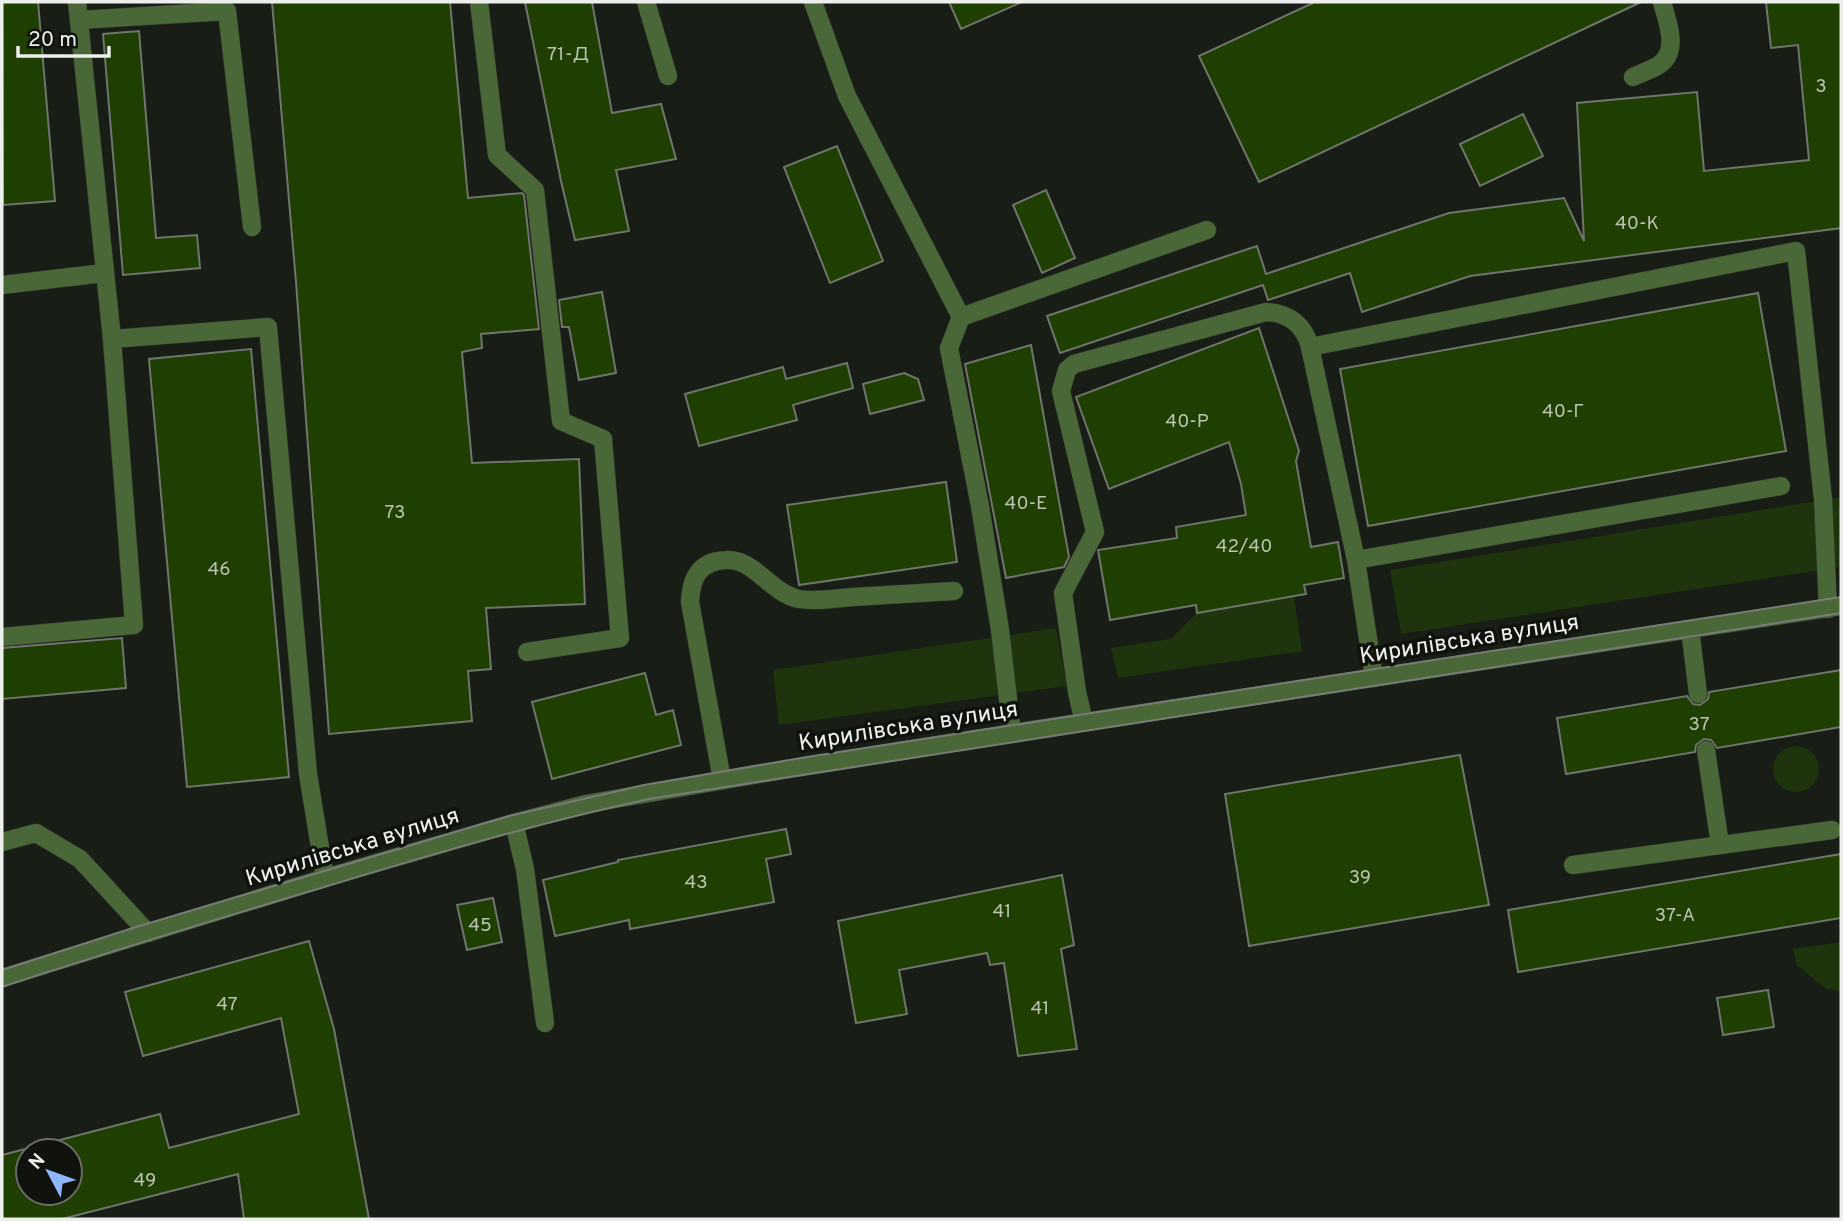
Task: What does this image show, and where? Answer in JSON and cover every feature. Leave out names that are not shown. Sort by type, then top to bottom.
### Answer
[{"type":"street","points":[[2,637],[134,625],[112,339],[77,2]]},
{"type":"street","points":[[479,2],[497,155],[535,190],[561,421],[603,439],[620,638],[527,652]]},
{"type":"street","points":[[646,2],[668,76]]},
{"type":"street","points":[[813,2],[847,96],[961,317],[949,348],[993,589],[1012,733]]},
{"type":"street","points":[[1633,77],[1661,64],[1669,54],[1671,38],[1662,2]]},
{"type":"street","points":[[79,20],[227,10],[252,227]]},
{"type":"street","points":[[961,317],[1207,230]]},
{"type":"street","points":[[1310,346],[1796,251],[1834,608]]},
{"type":"street","points":[[2,285],[104,273]]},
{"type":"street","points":[[1084,722],[1063,593],[1095,532],[1061,391],[1067,370],[1074,364],[1266,312],[1281,313],[1297,323],[1310,346],[1356,559],[1374,678]]},
{"type":"street","points":[[112,339],[268,327],[308,774],[325,878]]},
{"type":"street","points":[[1356,559],[1781,486]]},
{"type":"street","points":[[722,780],[690,602],[691,586],[696,573],[704,565],[727,559],[745,563],[773,588],[798,599],[954,591]]},
{"type":"street","name":"Кирилівська вулиця","points":[[2,978],[325,878],[586,804],[1012,733],[1834,608]]},
{"type":"street","points":[[1690,629],[1699,694]]},
{"type":"street","points":[[1706,750],[1720,845]]},
{"type":"street","points":[[514,823],[525,869],[545,1023]]},
{"type":"street","points":[[1573,865],[1832,830]]},
{"type":"street","points":[[2,842],[36,832],[60,845],[80,859],[148,933]]},
{"type":"green space","points":[[1841,497],[1841,567],[1401,634],[1390,570]]},
{"type":"green space","points":[[1294,596],[1302,651],[1118,678],[1111,648],[1170,639],[1197,613]]},
{"type":"green space","points":[[1056,628],[1067,686],[779,725],[773,670]]},
{"type":"green space","points":[[1796,746],[1812,753],[1819,769],[1812,785],[1796,792],[1780,785],[1773,769],[1780,753]]},
{"type":"green space","points":[[1841,942],[1841,991],[1826,989],[1797,965],[1793,949]]},
{"type":"building","points":[[2,2],[38,2],[55,201],[3,205]]},
{"type":"building","points":[[272,2],[450,2],[468,198],[522,193],[524,195],[539,329],[481,334],[482,348],[462,352],[472,463],[579,459],[585,604],[486,608],[491,669],[468,671],[472,721],[329,734],[296,282]]},
{"type":"building","points":[[525,2],[592,2],[612,113],[661,104],[676,159],[616,170],[629,231],[575,240]]},
{"type":"building","points":[[949,2],[1022,2],[961,29]]},
{"type":"building","points":[[1315,2],[1641,2],[1259,182],[1199,56]]},
{"type":"building","points":[[1766,2],[1841,2],[1841,228],[1470,276],[1362,312],[1350,273],[1268,300],[1263,285],[1060,353],[1047,316],[1257,246],[1266,274],[1449,213],[1564,198],[1584,241],[1577,103],[1697,92],[1704,171],[1809,160],[1798,45],[1771,48]]},
{"type":"building","points":[[139,31],[156,238],[197,235],[200,268],[123,275],[103,34]]},
{"type":"building","points":[[1523,114],[1543,156],[1480,186],[1460,144]]},
{"type":"building","points":[[837,146],[883,261],[830,283],[784,167]]},
{"type":"building","points":[[1046,190],[1075,258],[1042,273],[1013,205]]},
{"type":"building","points":[[602,292],[616,373],[579,380],[569,327],[562,327],[559,300]]},
{"type":"building","points":[[1758,293],[1786,451],[1368,526],[1340,369]]},
{"type":"building","points":[[1259,328],[1299,451],[1296,461],[1311,547],[1338,542],[1344,578],[1304,585],[1306,594],[1197,613],[1196,605],[1110,620],[1098,550],[1177,538],[1176,527],[1246,515],[1241,484],[1229,442],[1109,489],[1076,397]]},
{"type":"building","points":[[1031,345],[1069,557],[1064,567],[1006,578],[965,364]]},
{"type":"building","points":[[251,349],[289,777],[187,787],[149,359]]},
{"type":"building","points":[[847,363],[853,388],[793,405],[797,420],[699,446],[685,394],[783,367],[786,379]]},
{"type":"building","points":[[904,373],[918,379],[924,400],[870,414],[863,384]]},
{"type":"building","points":[[946,482],[957,562],[799,585],[787,505]]},
{"type":"building","points":[[122,638],[126,688],[2,699],[2,648]]},
{"type":"building","points":[[1841,670],[1841,727],[1717,748],[1711,740],[1704,739],[1696,745],[1695,752],[1566,774],[1557,718],[1687,696],[1693,704],[1700,705],[1708,699],[1709,692]]},
{"type":"building","points":[[645,673],[656,715],[673,710],[681,745],[552,779],[532,702]]},
{"type":"building","points":[[1460,755],[1489,905],[1249,946],[1225,794]]},
{"type":"building","points":[[786,829],[791,854],[766,859],[774,902],[630,929],[629,920],[555,936],[543,880],[618,860]]},
{"type":"building","points":[[1841,854],[1841,918],[1518,972],[1508,910]]},
{"type":"building","points":[[1062,875],[1074,945],[1061,949],[1077,1049],[1018,1056],[1004,963],[990,965],[987,953],[899,970],[907,1014],[856,1023],[838,921]]},
{"type":"building","points":[[493,898],[502,942],[467,950],[457,905]]},
{"type":"building","points":[[309,941],[334,1029],[369,1219],[244,1219],[238,1174],[62,1219],[2,1219],[2,1155],[14,1152],[14,1207],[84,1207],[84,1137],[71,1137],[160,1114],[169,1148],[299,1114],[281,1018],[143,1056],[125,992]]},
{"type":"building","points":[[1768,990],[1774,1027],[1723,1035],[1717,998]]},
{"type":"tram line","points":[[2,970],[136,927],[509,816],[644,785],[807,757],[1841,597]]},
{"type":"tram line","points":[[2,987],[161,936],[443,852],[566,818],[649,799],[1841,613]]}]
